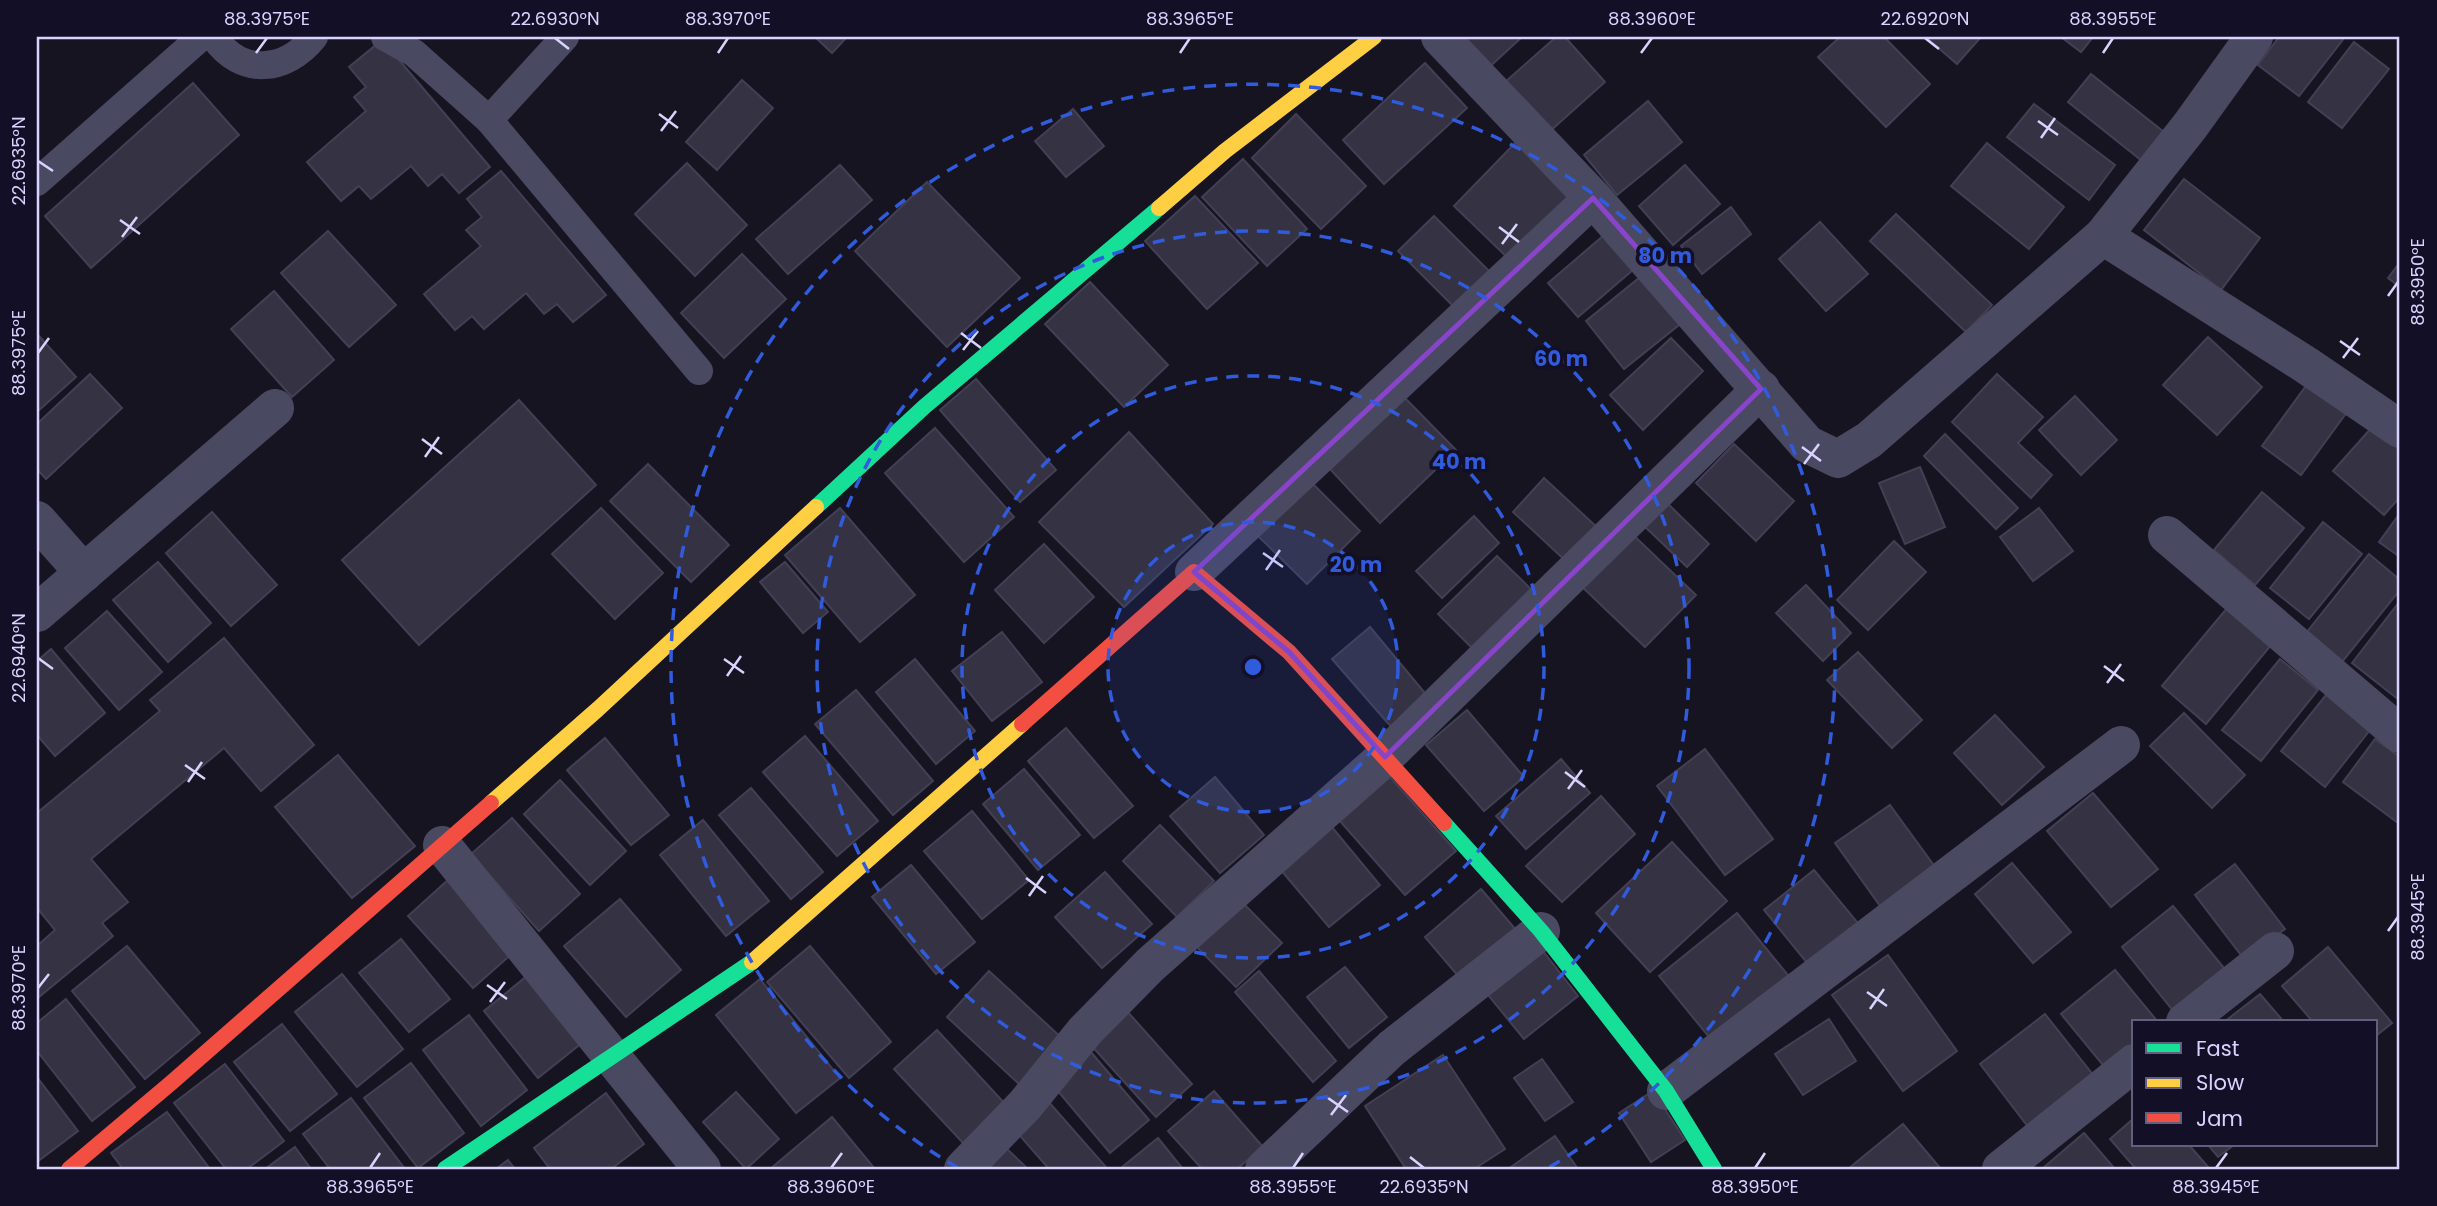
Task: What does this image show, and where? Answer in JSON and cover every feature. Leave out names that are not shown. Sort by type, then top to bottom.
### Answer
[{"type":"street","points":[[69,1169],[598,709],[924,407],[1225,151],[1374,37]]},
{"type":"street","points":[[1440,37],[1593,198],[1807,444],[1838,459],[1870,440],[2103,236],[2190,126],[2254,37]]},
{"type":"street","points":[[445,1169],[745,969],[1194,572],[1593,198]]},
{"type":"street","points":[[2103,236],[2400,429]]},
{"type":"street","points":[[963,1169],[1024,1105],[1085,1031],[1150,965],[1385,757],[1761,389]]},
{"type":"street","points":[[37,613],[275,408]]},
{"type":"street","points":[[37,520],[83,573]]},
{"type":"street","points":[[2166,535],[2400,734]]},
{"type":"street","points":[[1194,572],[1289,652],[1541,931],[1666,1091],[1714,1169]]},
{"type":"street","points":[[1666,1091],[2121,744]]},
{"type":"street","points":[[442,845],[611,1059],[702,1169]]},
{"type":"street","points":[[1264,1169],[1392,1048],[1541,931]]},
{"type":"street","points":[[2188,1020],[2275,951]]},
{"type":"street","points":[[2001,1169],[2132,1065]]},
{"type":"lane","points":[[37,182],[201,37]]},
{"type":"lane","points":[[214,37],[233,58],[251,64],[270,65],[287,61],[303,51],[314,37]]},
{"type":"lane","points":[[385,37],[414,53],[489,120],[699,371]]},
{"type":"lane","points":[[489,120],[565,37]]},
{"type":"highlighted area","points":[[1593,198],[1761,389],[1385,757],[1289,652],[1194,572]]},
{"type":"building","points":[[815,37],[847,37],[832,53]]},
{"type":"building","points":[[1454,37],[1522,37],[1485,71]]},
{"type":"building","points":[[1556,37],[1565,37],[1605,82],[1549,132],[1505,82]]},
{"type":"building","points":[[1840,37],[1884,37],[1930,84],[1886,127],[1818,57]]},
{"type":"building","points":[[1981,37],[1957,64],[1928,39]]},
{"type":"building","points":[[2061,37],[2093,37],[2081,52]]},
{"type":"building","points":[[2279,37],[2345,37],[2299,96],[2258,65]]},
{"type":"building","points":[[382,40],[490,167],[459,193],[442,174],[428,186],[411,166],[371,199],[359,186],[341,201],[307,162],[366,111],[354,97],[366,87],[349,67]]},
{"type":"building","points":[[2354,42],[2389,69],[2342,128],[2308,102]]},
{"type":"building","points":[[1425,63],[1467,108],[1384,184],[1343,140]]},
{"type":"building","points":[[2091,74],[2174,140],[2151,168],[2068,102]]},
{"type":"building","points":[[742,80],[773,108],[717,170],[686,142]]},
{"type":"building","points":[[193,83],[239,135],[91,268],[45,216]]},
{"type":"building","points":[[1648,101],[1682,142],[1617,195],[1584,155]]},
{"type":"building","points":[[2034,104],[2115,165],[2089,200],[2007,137]]},
{"type":"building","points":[[1073,109],[1104,146],[1066,177],[1035,141]]},
{"type":"building","points":[[1296,114],[1366,186],[1321,229],[1252,158]]},
{"type":"building","points":[[1520,138],[1580,195],[1514,264],[1454,206]]},
{"type":"building","points":[[1987,143],[2064,207],[2029,249],[1951,186]]},
{"type":"building","points":[[1243,159],[1307,229],[1267,266],[1202,197]]},
{"type":"building","points":[[687,163],[747,225],[695,276],[635,214]]},
{"type":"building","points":[[840,165],[872,200],[788,274],[756,239]]},
{"type":"building","points":[[1685,165],[1720,204],[1673,245],[1639,206]]},
{"type":"building","points":[[501,171],[606,295],[573,322],[557,304],[544,314],[526,293],[484,329],[472,316],[455,330],[424,294],[481,246],[466,230],[482,217],[467,199]]},
{"type":"building","points":[[2184,179],[2260,238],[2221,290],[2144,230]]},
{"type":"building","points":[[927,182],[1020,278],[947,347],[855,251]]},
{"type":"building","points":[[1195,196],[1258,263],[1207,309],[1145,241]]},
{"type":"building","points":[[1731,207],[1751,234],[1702,274],[1681,246]]},
{"type":"building","points":[[1896,214],[1992,305],[1966,332],[1870,241]]},
{"type":"building","points":[[1434,216],[1494,276],[1458,311],[1398,251]]},
{"type":"building","points":[[1820,222],[1868,274],[1826,311],[1779,259]]},
{"type":"building","points":[[1610,230],[1640,264],[1578,317],[1548,283]]},
{"type":"building","points":[[328,231],[396,305],[349,347],[281,273]]},
{"type":"building","points":[[742,254],[786,299],[724,358],[681,313]]},
{"type":"building","points":[[2400,262],[2400,287],[2388,278]]},
{"type":"building","points":[[1650,269],[1689,317],[1624,369],[1586,321]]},
{"type":"building","points":[[1090,282],[1168,365],[1124,407],[1045,324]]},
{"type":"building","points":[[274,291],[334,360],[292,397],[231,329]]},
{"type":"building","points":[[39,336],[76,377],[37,412],[37,339]]},
{"type":"building","points":[[2208,337],[2262,387],[2217,435],[2163,385]]},
{"type":"building","points":[[1671,338],[1703,371],[1643,430],[1610,395]]},
{"type":"building","points":[[90,374],[122,408],[46,479],[37,469],[37,424]]},
{"type":"building","points":[[1997,374],[2043,417],[2018,443],[2052,475],[2031,498],[1952,422]]},
{"type":"building","points":[[976,379],[1056,470],[1020,502],[940,410]]},
{"type":"building","points":[[2311,379],[2350,408],[2301,475],[2262,446]]},
{"type":"building","points":[[2075,396],[2117,440],[2081,475],[2039,430]]},
{"type":"building","points":[[1405,398],[1456,450],[1380,523],[1330,469]]},
{"type":"building","points":[[519,400],[596,485],[419,645],[342,560]]},
{"type":"building","points":[[2373,426],[2400,450],[2400,497],[2384,515],[2333,471]]},
{"type":"building","points":[[935,428],[1014,517],[964,562],[885,473]]},
{"type":"building","points":[[1129,432],[1213,524],[1124,607],[1039,522]]},
{"type":"building","points":[[1945,434],[2018,508],[1996,529],[1924,456]]},
{"type":"building","points":[[1734,444],[1794,501],[1756,541],[1696,483]]},
{"type":"building","points":[[648,464],[729,545],[691,582],[610,501]]},
{"type":"building","points":[[1920,467],[1945,527],[1905,544],[1879,483]]},
{"type":"building","points":[[1544,478],[1600,530],[1568,563],[1513,512]]},
{"type":"building","points":[[1311,482],[1360,531],[1307,584],[1258,536]]},
{"type":"building","points":[[2262,492],[2304,528],[2255,585],[2214,550]]},
{"type":"building","points":[[1664,500],[1709,544],[1687,567],[1641,523]]},
{"type":"building","points":[[601,508],[663,573],[615,619],[552,554]]},
{"type":"building","points":[[840,508],[915,595],[860,642],[785,555]]},
{"type":"building","points":[[2039,508],[2073,551],[2033,581],[2000,537]]},
{"type":"building","points":[[212,512],[277,585],[231,626],[166,553]]},
{"type":"building","points":[[2400,513],[2400,557],[2379,542]]},
{"type":"building","points":[[1474,516],[1499,543],[1442,598],[1416,571]]},
{"type":"building","points":[[2323,522],[2362,554],[2309,619],[2270,588]]},
{"type":"building","points":[[1629,531],[1696,595],[1645,647],[1578,583]]},
{"type":"building","points":[[1894,541],[1926,572],[1868,630],[1837,600]]},
{"type":"building","points":[[1044,544],[1094,597],[1044,643],[995,590]]},
{"type":"building","points":[[2369,554],[2400,580],[2400,590],[2342,662],[2306,633]]},
{"type":"building","points":[[1497,556],[1534,592],[1475,651],[1438,614]]},
{"type":"building","points":[[158,562],[211,623],[168,662],[113,600]]},
{"type":"building","points":[[785,562],[828,612],[803,633],[760,582]]},
{"type":"building","points":[[1806,585],[1851,633],[1823,661],[1776,613]]},
{"type":"building","points":[[2400,601],[2400,699],[2399,700],[2352,663]]},
{"type":"building","points":[[2228,607],[2272,644],[2206,724],[2162,686]]},
{"type":"building","points":[[107,611],[162,672],[119,710],[65,648]]},
{"type":"building","points":[[1370,627],[1429,698],[1393,729],[1332,659]]},
{"type":"building","points":[[1002,632],[1042,682],[992,721],[952,671]]},
{"type":"building","points":[[224,638],[314,745],[261,791],[224,748],[91,859],[128,902],[102,923],[113,936],[39,997],[37,946],[55,930],[37,908],[37,813],[160,711],[150,700]]},
{"type":"building","points":[[51,649],[105,713],[55,756],[37,735],[37,661]]},
{"type":"building","points":[[1858,652],[1922,720],[1892,748],[1827,680]]},
{"type":"building","points":[[915,659],[975,731],[936,764],[876,692]]},
{"type":"building","points":[[2280,659],[2318,690],[2261,761],[2222,730]]},
{"type":"building","points":[[856,690],[933,781],[893,815],[815,724]]},
{"type":"building","points":[[2326,695],[2370,730],[2325,787],[2281,751]]},
{"type":"building","points":[[1467,710],[1524,777],[1484,811],[1426,745]]},
{"type":"building","points":[[2184,713],[2245,775],[2212,808],[2150,746]]},
{"type":"building","points":[[1995,715],[2044,767],[2002,805],[1954,753]]},
{"type":"building","points":[[1066,728],[1133,806],[1094,838],[1028,761]]},
{"type":"building","points":[[805,736],[878,821],[837,856],[763,772]]},
{"type":"building","points":[[605,738],[669,815],[631,845],[567,770]]},
{"type":"building","points":[[2375,739],[2400,757],[2398,823],[2343,782]]},
{"type":"building","points":[[1705,749],[1773,839],[1725,875],[1657,786]]},
{"type":"building","points":[[338,755],[415,846],[352,898],[275,807]]},
{"type":"building","points":[[1561,759],[1590,793],[1526,849],[1496,816]]},
{"type":"building","points":[[1024,769],[1080,835],[1038,870],[983,804]]},
{"type":"building","points":[[1215,777],[1264,835],[1220,873],[1170,816]]},
{"type":"building","points":[[1390,777],[1456,851],[1405,895],[1340,821]]},
{"type":"building","points":[[560,780],[626,851],[590,885],[524,814]]},
{"type":"building","points":[[751,788],[823,872],[791,899],[719,815]]},
{"type":"building","points":[[2093,793],[2158,869],[2111,907],[2047,831]]},
{"type":"building","points":[[1601,796],[1635,834],[1562,902],[1526,866]]},
{"type":"building","points":[[1890,805],[1938,871],[1883,910],[1835,843]]},
{"type":"building","points":[[972,811],[1029,880],[982,919],[924,851]]},
{"type":"building","points":[[512,818],[580,894],[539,931],[471,854]]},
{"type":"building","points":[[703,820],[769,901],[726,936],[660,855]]},
{"type":"building","points":[[1160,825],[1214,881],[1177,917],[1123,861]]},
{"type":"building","points":[[1331,826],[1380,885],[1329,927],[1280,869]]},
{"type":"building","points":[[1672,842],[1727,901],[1650,972],[1596,913]]},
{"type":"building","points":[[2012,863],[2071,932],[2033,963],[1975,894]]},
{"type":"building","points":[[2235,864],[2285,929],[2244,959],[2195,895]]},
{"type":"building","points":[[911,865],[975,942],[936,974],[872,897]]},
{"type":"building","points":[[1814,870],[1862,928],[1812,969],[1764,910]]},
{"type":"building","points":[[1105,872],[1152,924],[1102,968],[1055,917]]},
{"type":"building","points":[[449,879],[514,952],[473,988],[408,916]]},
{"type":"building","points":[[1481,889],[1522,937],[1465,984],[1425,937]]},
{"type":"building","points":[[620,899],[681,970],[626,1017],[564,946]]},
{"type":"building","points":[[1241,901],[1282,943],[1236,987],[1195,945]]},
{"type":"building","points":[[2173,906],[2234,980],[2184,1020],[2180,1020],[2122,947]]},
{"type":"building","points":[[1737,913],[1792,980],[1714,1043],[1659,976]]},
{"type":"building","points":[[401,939],[450,999],[409,1032],[359,973]]},
{"type":"building","points":[[127,946],[200,1033],[145,1079],[72,991]]},
{"type":"building","points":[[810,946],[891,1042],[849,1078],[767,982]]},
{"type":"building","points":[[2328,947],[2392,1023],[2378,1034],[2378,1020],[2311,1020],[2282,986]]},
{"type":"building","points":[[1543,951],[1578,996],[1524,1039],[1488,995]]},
{"type":"building","points":[[1888,955],[1957,1051],[1903,1091],[1832,995]]},
{"type":"building","points":[[1345,967],[1387,1017],[1349,1048],[1307,997]]},
{"type":"building","points":[[2115,970],[2156,1020],[2132,1020],[2132,1060],[2112,1076],[2061,1014]]},
{"type":"building","points":[[533,971],[588,1038],[538,1078],[484,1011]]},
{"type":"building","points":[[989,971],[1064,1040],[1021,1086],[947,1017]]},
{"type":"building","points":[[1259,971],[1336,1061],[1313,1082],[1235,992]]},
{"type":"building","points":[[342,974],[403,1049],[357,1087],[295,1012]]},
{"type":"building","points":[[760,979],[840,1078],[796,1113],[716,1015]]},
{"type":"building","points":[[2260,994],[2282,1020],[2227,1020]]},
{"type":"building","points":[[66,999],[135,1087],[92,1121],[37,1051],[37,1023]]},
{"type":"building","points":[[1126,1010],[1192,1084],[1156,1117],[1089,1043]]},
{"type":"building","points":[[2045,1014],[2098,1081],[2032,1132],[1980,1064]]},
{"type":"building","points":[[469,1015],[527,1090],[481,1126],[423,1050]]},
{"type":"building","points":[[1829,1019],[1856,1061],[1803,1095],[1775,1054]]},
{"type":"building","points":[[282,1024],[337,1094],[290,1131],[234,1062]]},
{"type":"building","points":[[937,1030],[1006,1105],[964,1144],[894,1069]]},
{"type":"building","points":[[1090,1051],[1149,1120],[1110,1153],[1052,1084]]},
{"type":"building","points":[[1443,1055],[1505,1149],[1474,1169],[1406,1169],[1365,1106]]},
{"type":"building","points":[[1542,1059],[1573,1102],[1545,1121],[1514,1078]]},
{"type":"building","points":[[411,1063],[464,1133],[418,1168],[364,1098]]},
{"type":"building","points":[[225,1064],[284,1141],[247,1169],[226,1169],[174,1103]]},
{"type":"building","points":[[37,1077],[78,1131],[37,1162]]},
{"type":"building","points":[[1214,1091],[1263,1147],[1237,1169],[1202,1169],[1168,1131]]},
{"type":"building","points":[[1653,1091],[1685,1140],[1651,1162],[1619,1113]]},
{"type":"building","points":[[736,1092],[779,1139],[746,1169],[703,1122]]},
{"type":"building","points":[[606,1093],[644,1144],[611,1169],[550,1169],[534,1148]]},
{"type":"building","points":[[351,1098],[405,1169],[330,1169],[303,1134]]},
{"type":"building","points":[[1047,1100],[1106,1167],[1049,1169],[1014,1129]]},
{"type":"building","points":[[167,1112],[210,1169],[123,1169],[111,1153]]},
{"type":"building","points":[[832,1117],[875,1169],[770,1169]]},
{"type":"building","points":[[2132,1120],[2132,1146],[2190,1146],[2210,1169],[2136,1169],[2110,1139]]},
{"type":"building","points":[[1903,1124],[1941,1169],[1848,1169]]},
{"type":"building","points":[[2084,1133],[2115,1169],[2043,1168]]},
{"type":"building","points":[[1555,1136],[1578,1169],[1508,1169]]},
{"type":"building","points":[[1158,1138],[1183,1169],[1122,1167]]},
{"type":"building","points":[[2209,1146],[2233,1146],[2218,1157]]},
{"type":"building","points":[[295,1147],[311,1169],[265,1169]]},
{"type":"building","points":[[1006,1148],[1028,1169],[985,1169]]},
{"type":"building","points":[[508,1160],[515,1169],[496,1169]]},
{"type":"traffic: fast","points":[[816,507],[924,407],[1159,208]]},
{"type":"traffic: fast","points":[[1444,823],[1541,931],[1666,1091],[1714,1169]]},
{"type":"traffic: fast","points":[[445,1169],[752,962]]},
{"type":"traffic: slow","points":[[1159,208],[1225,151],[1374,37]]},
{"type":"traffic: slow","points":[[491,803],[598,709],[816,507]]},
{"type":"traffic: slow","points":[[752,962],[1022,724]]},
{"type":"traffic: jam","points":[[1022,724],[1194,572],[1289,652],[1444,823]]},
{"type":"traffic: jam","points":[[69,1169],[491,803]]}]
